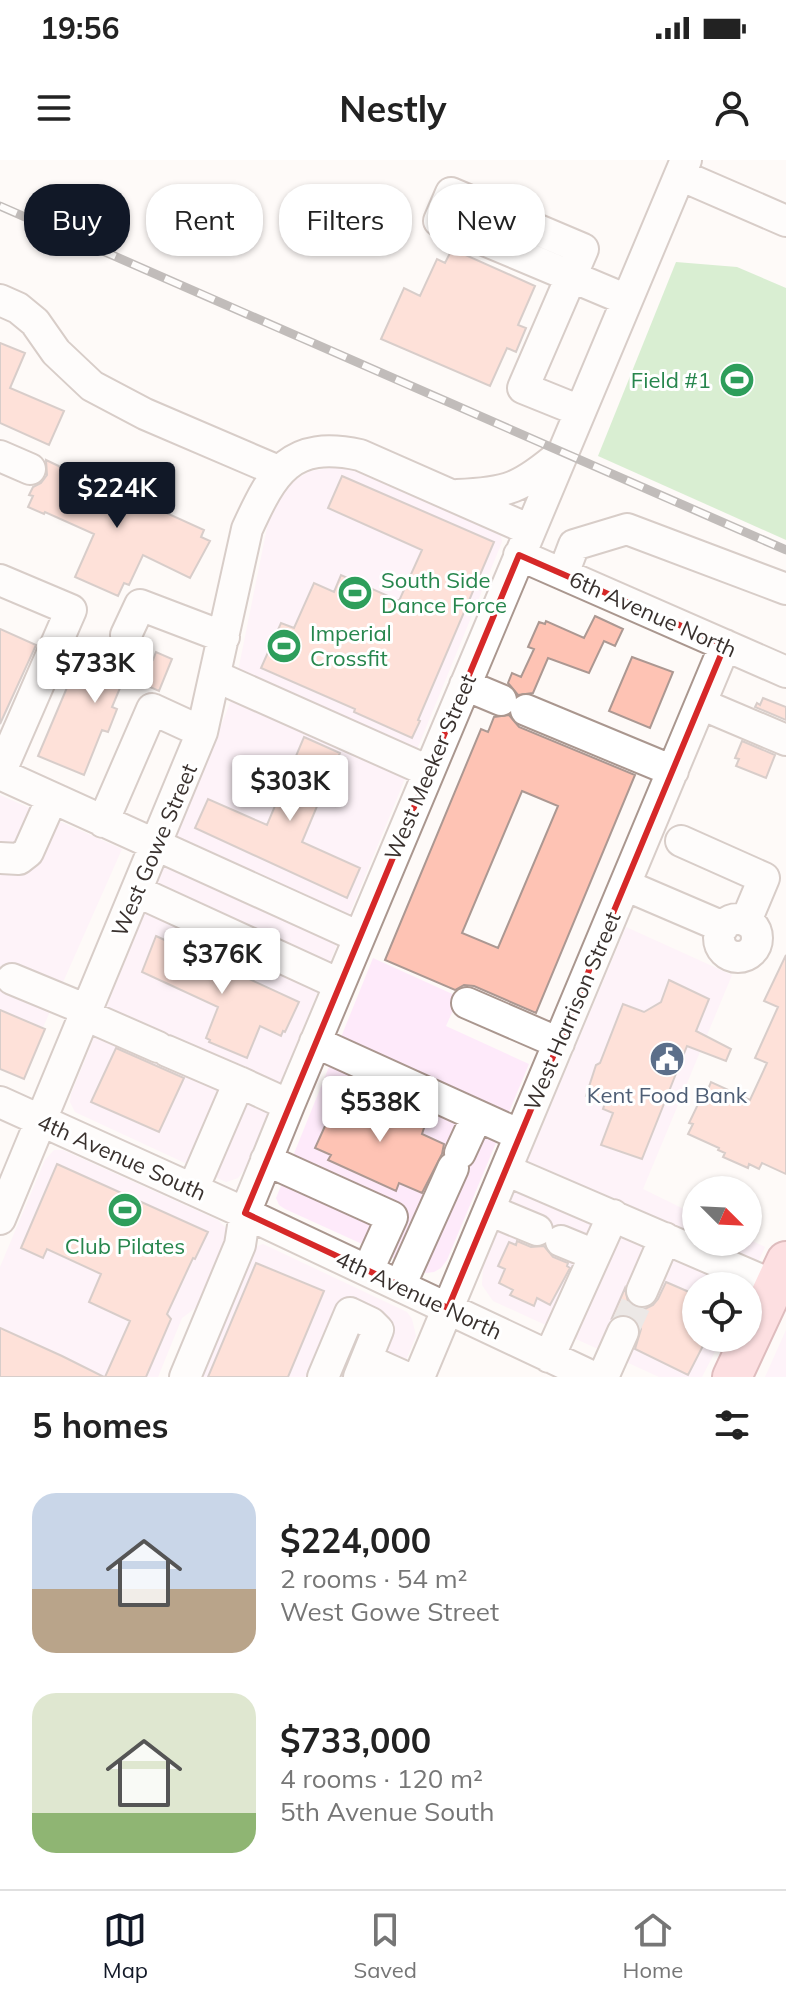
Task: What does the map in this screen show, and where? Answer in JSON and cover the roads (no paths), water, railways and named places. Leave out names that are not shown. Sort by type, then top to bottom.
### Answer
[{"type":"main road","points":[[732,1377],[780,1273]]},
{"type":"street","points":[[683,168],[786,221]]},
{"type":"street","name":"West Meeker Street","points":[[185,1377],[240,1245],[245,1213],[266,1160],[683,168]]},
{"type":"street","points":[[580,411],[523,388],[571,276],[627,300]]},
{"type":"street","points":[[0,300],[18,308],[35,322],[56,352],[92,386],[145,414],[278,471]]},
{"type":"street","name":"6th Avenue North","points":[[278,471],[304,456],[334,450],[360,455],[451,496],[525,543],[563,574],[786,672]]},
{"type":"street","points":[[451,496],[495,494],[517,486],[563,452]]},
{"type":"street","points":[[0,456],[30,469]]},
{"type":"street","name":"West Gowe Street","points":[[0,1219],[202,732],[247,529],[278,471]]},
{"type":"street","points":[[563,574],[574,545],[627,529],[786,589]]},
{"type":"street","points":[[0,580],[71,610],[0,773],[359,937]]},
{"type":"street","points":[[126,635],[140,605],[224,637]]},
{"type":"street","name":"West Harrison Street","points":[[419,1377],[725,645]]},
{"type":"street","points":[[215,676],[428,771]]},
{"type":"street","points":[[465,685],[673,771]]},
{"type":"street","points":[[701,704],[786,740]]},
{"type":"street","points":[[103,822],[152,709],[202,732]]},
{"type":"street","points":[[0,858],[19,859],[28,852],[52,798]]},
{"type":"street","points":[[625,885],[734,924],[764,878],[681,841]]},
{"type":"street","points":[[136,891],[339,984]]},
{"type":"street","points":[[12,979],[86,1012],[161,1053],[237,1087],[289,1105]]},
{"type":"street","points":[[467,1003],[559,1043]]},
{"type":"street","points":[[315,1042],[520,1135]]},
{"type":"street","points":[[193,1189],[237,1087]]},
{"type":"street","name":"4th Avenue South","points":[[0,1102],[245,1213]]},
{"type":"street","points":[[400,1286],[477,1116]]},
{"type":"street","points":[[266,1160],[392,1217],[368,1270]]},
{"type":"street","points":[[506,1170],[665,1238],[780,1273]]},
{"type":"street","points":[[489,1210],[595,1255]]},
{"type":"street","name":"4th Avenue North","points":[[245,1213],[593,1377]]},
{"type":"street","points":[[549,1357],[613,1215]]},
{"type":"street","points":[[642,1291],[665,1238]]},
{"type":"street","points":[[323,1377],[350,1313],[378,1330],[363,1368],[405,1377]]},
{"type":"street","points":[[603,1377],[623,1332]]},
{"type":"tunnel","points":[[623,1332],[642,1291]]},
{"type":"railway","points":[[0,206],[786,550]]},
{"type":"place","name":"Field #1","points":[[737,380]]},
{"type":"place","name":"South Side Dance Force","points":[[355,593]]},
{"type":"place","name":"Imperial Crossfit","points":[[284,646]]},
{"type":"place","name":"Kent Food Bank","points":[[667,1059]]},
{"type":"place","name":"Club Pilates","points":[[125,1210]]}]
